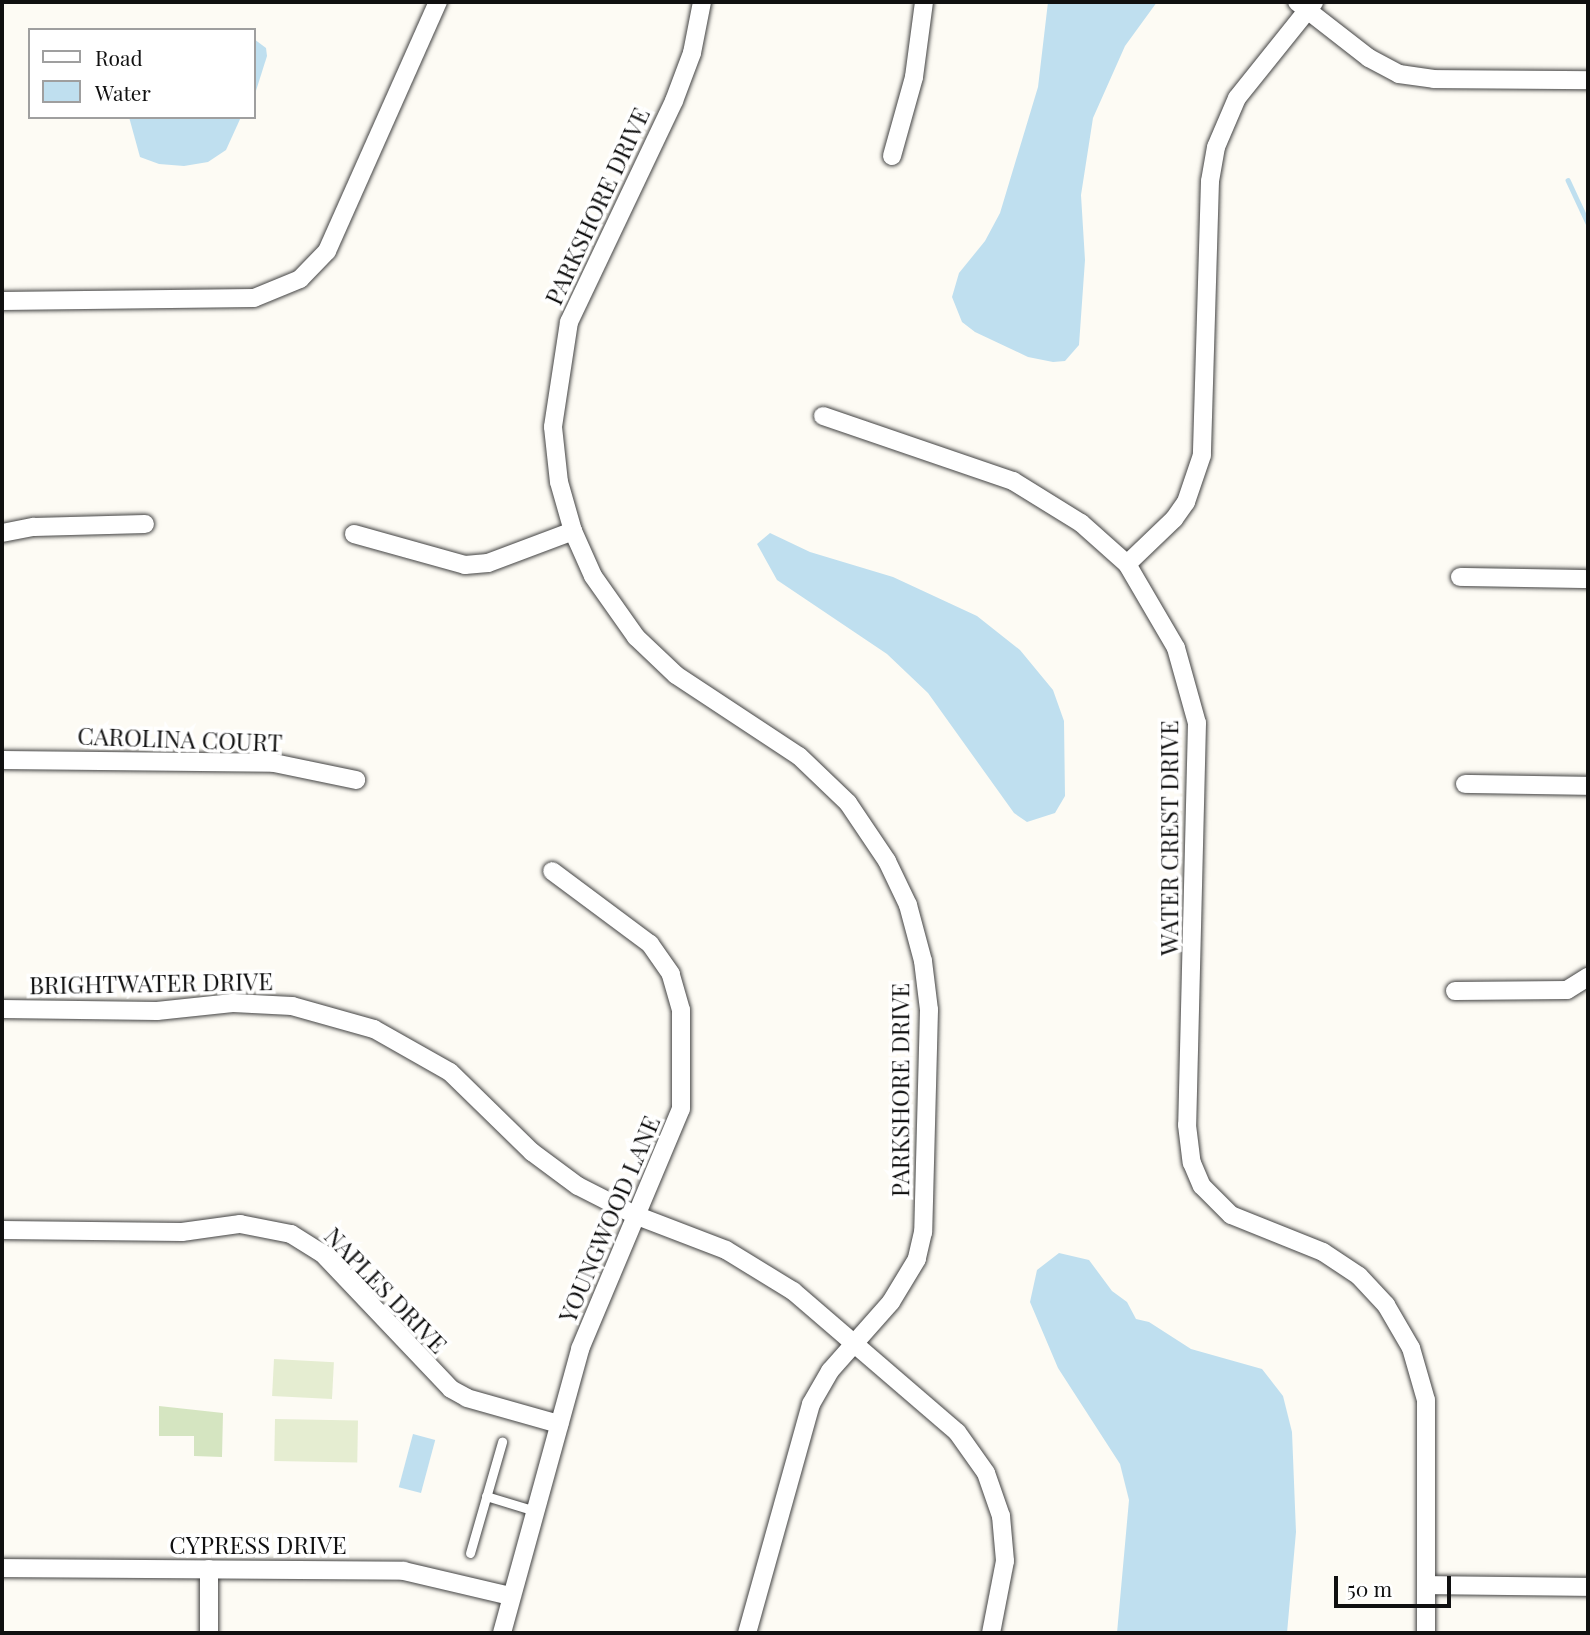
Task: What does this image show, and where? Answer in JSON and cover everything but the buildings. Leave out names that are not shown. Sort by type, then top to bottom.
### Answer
[{"type":"street","points":[[2,301],[254,299],[300,279],[327,251],[438,2]]},
{"type":"street","name":"PARKSHORE DRIVE","points":[[702,2],[692,53],[674,101],[569,322],[553,427],[559,482],[573,531],[593,576],[636,637],[676,675],[799,757],[848,803],[887,861],[908,905],[923,961],[929,1010],[923,1232],[917,1259],[891,1302],[830,1371],[807,1413],[747,1633]]},
{"type":"street","points":[[891,156],[915,77],[923,2]]},
{"type":"street","points":[[1127,564],[1165,530],[1186,502],[1202,455],[1210,181],[1216,147],[1237,98],[1306,5],[1369,58],[1399,74],[1434,79],[1588,80]]},
{"type":"street","name":"WATER CREST DRIVE","points":[[823,416],[1013,481],[1081,523],[1127,564],[1176,648],[1196,723],[1196,902],[1187,1125],[1192,1163],[1202,1186],[1231,1215],[1343,1264],[1374,1291],[1398,1322],[1426,1400],[1426,1633]]},
{"type":"street","points":[[2,533],[34,527],[145,524]]},
{"type":"street","points":[[354,534],[465,565],[488,563],[573,531]]},
{"type":"street","points":[[1460,577],[1588,579]]},
{"type":"street","name":"CAROLINA COURT","points":[[2,760],[238,761],[297,767],[356,780]]},
{"type":"street","points":[[1465,785],[1588,786]]},
{"type":"street","name":"YOUNGWOOD LANE","points":[[502,1633],[580,1349],[681,1109],[677,988],[662,957],[650,944],[552,871]]},
{"type":"street","points":[[1455,990],[1567,990],[1588,977]]},
{"type":"street","name":"BRIGHTWATER DRIVE","points":[[2,1009],[157,1011],[242,1003],[292,1006],[346,1019],[405,1044],[450,1072],[554,1170],[635,1215],[747,1262],[793,1291],[957,1432],[986,1473],[1001,1516],[1006,1561],[990,1633]]},
{"type":"street","name":"NAPLES DRIVE","points":[[2,1230],[182,1232],[240,1224],[282,1231],[322,1253],[451,1389],[559,1424]]},
{"type":"street","name":"CYPRESS DRIVE","points":[[2,1569],[404,1571],[511,1596]]},
{"type":"street","points":[[209,1569],[209,1633]]},
{"type":"street","points":[[1427,1585],[1588,1587]]},
{"type":"lane","points":[[470,1553],[502,1442]]},
{"type":"lane","points":[[486,1496],[535,1511]]},
{"type":"green space","points":[[274,1359],[334,1362],[332,1399],[272,1396]]},
{"type":"green space","points":[[159,1406],[223,1413],[222,1457],[194,1456],[194,1436],[159,1436]]},
{"type":"green space","points":[[275,1419],[358,1420],[357,1462],[274,1461]]},
{"type":"water","points":[[1048,2],[1157,2],[1125,46],[1093,118],[1081,195],[1085,260],[1079,345],[1065,361],[1053,362],[1028,357],[975,332],[962,322],[952,297],[959,273],[985,241],[1000,213],[1038,87]]},
{"type":"water","points":[[256,40],[266,48],[267,56],[256,91]]},
{"type":"water","points":[[130,119],[240,119],[226,150],[208,162],[184,166],[159,164],[140,157]]},
{"type":"water","points":[[770,533],[810,552],[893,577],[977,616],[1020,650],[1053,690],[1064,721],[1065,796],[1055,813],[1027,822],[1014,813],[928,693],[887,654],[777,580],[757,544]]},
{"type":"water","points":[[1059,1253],[1089,1260],[1112,1291],[1127,1302],[1136,1319],[1149,1322],[1191,1349],[1262,1369],[1283,1396],[1292,1432],[1296,1532],[1287,1633],[1117,1633],[1129,1500],[1120,1464],[1058,1368],[1030,1302],[1037,1270]]},
{"type":"water","points":[[413,1434],[435,1440],[421,1493],[399,1487]]},
{"type":"waterway","points":[[1568,180],[1588,223]]}]
